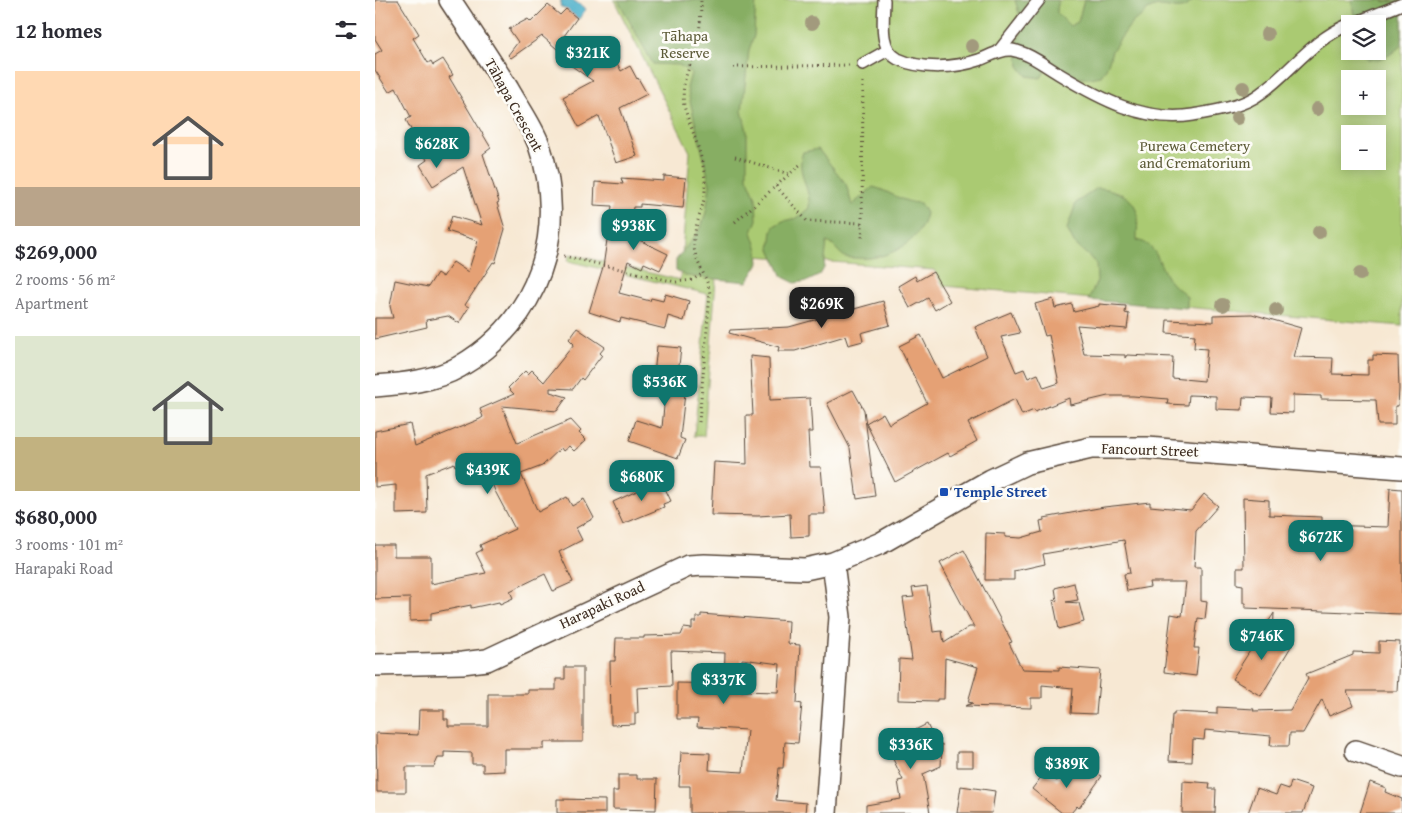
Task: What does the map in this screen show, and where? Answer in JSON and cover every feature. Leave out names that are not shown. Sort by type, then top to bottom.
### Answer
[{"type":"street","name":"Tāhapa Crescent","points":[[375,386],[399,385],[436,376],[458,368],[473,358],[508,329],[519,315],[536,283],[547,252],[551,194],[538,142],[451,0]]},
{"type":"street","name":"Fancourt Street","points":[[833,563],[881,543],[991,480],[1027,463],[1091,448],[1147,448],[1402,468]]},
{"type":"street","name":"Harapaki Road","points":[[375,665],[470,663],[487,660],[688,566],[805,569],[833,563]]},
{"type":"street","points":[[826,813],[840,617],[833,563]]},
{"type":"street","points":[[1356,751],[1402,767]]},
{"type":"lane","points":[[884,0],[884,36],[888,50],[898,59],[929,66],[967,63],[999,51],[1011,50],[1032,58],[1096,96],[1144,114],[1192,115],[1241,104],[1261,94],[1302,54],[1341,30]]},
{"type":"lane","points":[[999,51],[1039,0]]},
{"type":"lane","points":[[1374,15],[1402,4]]},
{"type":"lane","points":[[863,64],[888,50]]},
{"type":"path","points":[[699,422],[710,294],[709,285],[697,261],[694,241],[705,191],[705,182],[683,96],[683,81],[698,39],[701,0]]},
{"type":"path","points":[[733,66],[863,64],[862,240]]},
{"type":"path","points":[[735,157],[789,174]]},
{"type":"path","points":[[735,222],[801,164]]},
{"type":"path","points":[[776,186],[807,221],[862,223]]},
{"type":"path","points":[[547,252],[677,282],[692,280],[702,274]]},
{"type":"green space","name":"Purewa Cemetery and Crematorium","points":[[614,0],[1402,0],[1402,326],[944,286],[934,270],[718,253],[704,436],[694,436],[708,294],[568,261],[570,254],[680,280],[690,152]]},
{"type":"green space","name":"Tāhapa Reserve","points":[[618,0],[756,0],[754,36],[749,50],[742,111],[747,131],[747,177],[756,198],[757,220],[752,232],[758,250],[759,263],[747,282],[686,276],[676,271],[676,260],[701,228],[706,212],[710,185],[687,88],[691,73],[679,65],[653,64]]},
{"type":"green space","points":[[1015,0],[1058,0],[1057,13],[1070,26],[1078,22],[1084,0],[1194,0],[1181,8],[1159,6],[1147,10],[1131,24],[1122,36],[1112,51],[1107,67],[1101,76],[1085,78],[1071,76],[1045,59],[1044,73],[1041,78],[1027,76],[1019,66],[1017,43],[1023,27]]},
{"type":"green space","points":[[1351,0],[1381,0],[1386,2],[1402,0],[1402,45],[1386,56],[1386,15],[1354,15]]},
{"type":"green space","points":[[818,149],[846,184],[852,205],[873,187],[907,201],[920,203],[926,213],[923,224],[909,242],[890,253],[878,257],[845,257],[827,242],[824,268],[820,275],[808,281],[795,283],[783,277],[770,249],[772,230],[774,226],[783,221],[797,218],[809,208],[801,159],[803,152]]},
{"type":"green space","points":[[1097,188],[1117,192],[1129,199],[1133,204],[1138,220],[1137,240],[1145,243],[1154,252],[1167,278],[1187,297],[1187,308],[1088,300],[1097,281],[1096,263],[1074,243],[1067,229],[1076,203]]},
{"type":"water","points":[[561,0],[573,0],[586,9],[579,19],[560,6]]},
{"type":"building","points":[[375,0],[398,0],[419,34],[413,38],[428,63],[431,61],[433,65],[443,59],[453,75],[449,77],[491,148],[483,154],[499,202],[497,203],[505,229],[495,263],[493,262],[465,305],[469,307],[459,323],[448,316],[426,320],[427,327],[375,339],[375,318],[393,318],[390,306],[395,280],[428,287],[437,273],[443,277],[453,262],[468,272],[478,241],[447,231],[452,216],[482,225],[463,167],[433,186],[420,165],[427,160],[406,120],[411,117],[396,88],[389,92],[375,70],[375,54],[382,50],[375,39]]},
{"type":"building","points":[[548,5],[560,15],[566,9],[577,18],[564,36],[586,52],[606,41],[621,71],[630,66],[638,78],[647,94],[620,108],[637,156],[616,163],[599,116],[579,127],[563,97],[593,81],[569,64],[571,61],[542,36],[511,58],[508,55],[518,42],[509,29],[528,19],[531,22]]},
{"type":"building","points":[[664,176],[686,178],[683,208],[640,204],[640,207],[633,207],[629,235],[668,254],[660,270],[644,263],[642,268],[628,261],[619,293],[650,301],[651,298],[663,301],[665,294],[689,301],[684,321],[668,316],[665,329],[621,318],[620,322],[589,312],[603,267],[612,206],[594,205],[595,182],[623,184],[621,178],[664,181]]},
{"type":"building","points":[[933,272],[950,301],[935,310],[928,298],[910,308],[898,286],[915,276],[917,281]]},
{"type":"building","points":[[1053,299],[1055,308],[1072,304],[1074,312],[1099,306],[1099,304],[1126,306],[1125,313],[1129,314],[1127,329],[1077,325],[1084,354],[1125,355],[1125,358],[1127,355],[1173,357],[1172,378],[1204,381],[1207,349],[1194,348],[1195,335],[1166,333],[1167,320],[1213,322],[1213,315],[1252,314],[1301,328],[1293,357],[1333,358],[1332,374],[1368,375],[1368,360],[1373,360],[1373,355],[1398,356],[1399,389],[1398,406],[1395,406],[1395,425],[1378,425],[1376,400],[1321,399],[1321,396],[1293,395],[1293,413],[1271,412],[1272,398],[1243,397],[1242,410],[1216,409],[1216,396],[1189,395],[1188,405],[1167,404],[1168,399],[1108,396],[1070,405],[1069,398],[1035,412],[1034,410],[1022,415],[1015,399],[968,423],[977,441],[950,456],[948,453],[895,482],[866,423],[883,413],[889,424],[927,403],[899,346],[921,335],[942,378],[987,356],[975,327],[1011,312],[1020,333],[1001,337],[1016,372],[1024,369],[1028,378],[1038,374],[1044,388],[1059,383],[1049,335],[1045,336],[1035,304]]},
{"type":"building","points":[[883,301],[890,325],[861,333],[863,341],[848,345],[845,336],[795,351],[778,351],[779,347],[729,333],[730,330],[789,327]]},
{"type":"building","points":[[577,328],[605,347],[600,353],[602,355],[583,380],[581,378],[573,389],[550,388],[550,392],[567,397],[557,411],[502,406],[517,443],[571,420],[586,440],[574,451],[569,446],[563,451],[561,448],[542,466],[521,474],[538,512],[567,497],[572,506],[584,499],[594,518],[576,528],[582,540],[559,552],[573,582],[553,591],[545,574],[510,591],[513,598],[500,604],[499,602],[471,608],[471,605],[431,613],[431,620],[410,621],[410,598],[375,599],[375,545],[394,545],[394,556],[431,556],[431,584],[486,573],[476,553],[482,550],[480,545],[515,529],[495,491],[481,455],[455,466],[454,463],[426,474],[427,513],[396,514],[396,485],[375,487],[375,431],[410,424],[415,446],[480,419],[483,417],[480,409],[514,394],[508,388],[525,371],[528,374],[532,370],[544,382],[574,344],[569,339]]},
{"type":"building","points":[[657,346],[681,348],[677,383],[686,384],[680,438],[685,440],[678,458],[629,441],[636,420],[662,428],[665,395],[661,395],[662,385],[653,384]]},
{"type":"building","points":[[750,356],[769,358],[770,400],[810,398],[812,432],[808,432],[810,467],[821,467],[825,514],[809,514],[809,536],[791,537],[790,514],[758,516],[711,515],[714,462],[747,464],[746,415],[753,415]]},
{"type":"building","points":[[853,390],[864,410],[875,496],[857,499],[850,448],[827,403]]},
{"type":"building","points":[[661,480],[671,501],[663,504],[664,507],[623,524],[613,502]]},
{"type":"building","points":[[1390,488],[1402,489],[1402,614],[1245,608],[1245,603],[1243,603],[1243,585],[1237,584],[1237,568],[1244,568],[1243,498],[1269,500],[1269,515],[1322,517],[1322,525],[1388,527]]},
{"type":"building","points":[[1204,494],[1218,506],[1196,531],[1194,567],[1201,567],[1201,601],[1207,602],[1205,619],[1198,618],[1194,648],[1199,648],[1196,676],[1164,672],[1171,614],[1182,616],[1186,582],[1149,582],[1150,587],[1127,591],[1124,574],[1130,573],[1124,540],[1043,554],[1045,564],[1014,571],[1014,580],[985,580],[986,533],[1005,534],[1005,537],[1021,538],[1042,532],[1040,521],[1044,520],[1044,518],[1104,507],[1150,502],[1150,506],[1191,510]]},
{"type":"building","points":[[964,550],[1012,642],[1009,643],[1022,669],[1059,670],[1059,667],[1100,670],[1096,714],[1071,713],[1073,688],[1042,685],[1042,698],[1031,698],[1031,708],[965,706],[973,703],[968,702],[978,667],[945,658],[944,699],[937,699],[937,701],[898,700],[899,659],[912,660],[903,598],[914,597],[912,588],[927,586],[933,632],[942,631],[944,643],[969,627],[974,627],[940,563]]},
{"type":"building","points":[[1074,583],[1078,600],[1066,602],[1079,603],[1084,622],[1059,629],[1053,600],[1057,601],[1055,588]]},
{"type":"building","points":[[1274,613],[1273,635],[1292,645],[1261,696],[1232,679]]},
{"type":"building","points":[[701,614],[789,621],[788,644],[800,645],[797,703],[802,704],[798,743],[785,742],[783,768],[779,768],[776,800],[806,803],[805,813],[690,813],[690,786],[679,786],[681,752],[710,753],[709,770],[743,772],[747,730],[697,727],[698,719],[677,719],[677,683],[724,684],[725,653],[671,651],[672,686],[637,688],[638,713],[635,713],[635,724],[611,725],[610,661],[615,661],[616,638],[681,635],[684,628],[692,629],[692,622],[696,622],[696,617],[701,617]],"holes":[[[742,659],[780,664],[778,692],[740,691]]]},
{"type":"building","points":[[1379,641],[1400,642],[1397,691],[1347,691],[1353,706],[1329,716],[1322,699],[1303,733],[1290,733],[1289,746],[1270,746],[1271,736],[1205,730],[1204,740],[1193,739],[1192,762],[1169,761],[1172,715],[1174,715],[1174,712],[1217,714],[1217,707],[1254,709],[1253,711],[1290,710],[1308,678],[1306,674],[1353,655],[1353,652],[1379,653]]},
{"type":"building","points":[[565,667],[583,667],[583,742],[544,742],[544,749],[504,749],[504,771],[483,772],[483,764],[472,764],[472,753],[444,752],[444,758],[438,758],[434,767],[406,767],[406,792],[377,792],[376,733],[418,735],[419,710],[444,710],[444,719],[448,719],[448,726],[488,726],[488,694],[528,694],[528,690],[556,690],[556,679],[565,679]]},
{"type":"building","points":[[927,724],[937,746],[942,744],[941,766],[923,774],[930,813],[866,813],[866,805],[901,799],[898,781],[903,780],[882,736],[898,729],[901,737]]},
{"type":"building","points":[[957,752],[973,752],[973,767],[957,767]]},
{"type":"building","points":[[1070,764],[1084,776],[1093,771],[1102,776],[1079,808],[1077,806],[1071,813],[1062,813],[1032,789],[1045,772],[1057,781]]},
{"type":"building","points":[[618,775],[637,775],[637,779],[657,779],[656,810],[613,809],[613,791],[618,791]]},
{"type":"building","points":[[1183,781],[1210,783],[1209,789],[1216,789],[1215,813],[1182,813]]},
{"type":"building","points":[[1291,781],[1312,788],[1303,813],[1248,813],[1257,788],[1276,795],[1280,786],[1289,789]]},
{"type":"building","points":[[1370,782],[1386,788],[1385,792],[1402,799],[1402,813],[1360,813]]},
{"type":"building","points":[[961,786],[995,791],[992,813],[957,813]]},
{"type":"building","points":[[557,799],[605,800],[605,813],[557,813]]},
{"type":"place","name":"Temple Street","points":[[944,492]]}]
